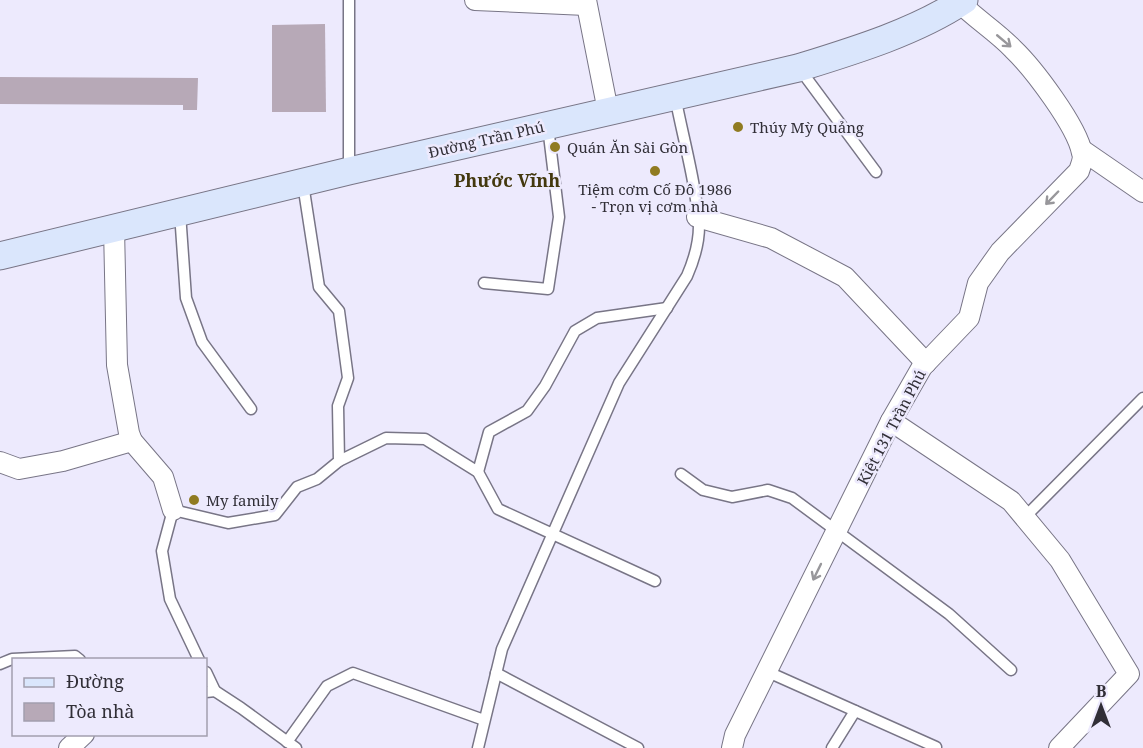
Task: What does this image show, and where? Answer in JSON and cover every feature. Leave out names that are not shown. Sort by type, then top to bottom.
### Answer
[{"type":"street","points":[[475,0],[586,2],[608,111]]},
{"type":"street","name":"Đường Trần Phú","points":[[0,255],[349,171],[798,68],[850,52],[907,30],[960,1]]},
{"type":"street","points":[[960,1],[1013,48],[1042,81],[1082,150],[1143,192]]},
{"type":"street","name":"Kiệt 131 Trần Phú","points":[[732,748],[735,735],[891,421],[926,363],[969,318],[978,283],[1000,252],[1079,171],[1083,156],[1082,150]]},
{"type":"street","points":[[697,217],[771,238],[845,277],[926,363]]},
{"type":"street","points":[[114,228],[117,365],[132,441],[163,477],[173,510]]},
{"type":"street","points":[[891,421],[1011,501],[1060,561],[1136,672],[1059,748]]},
{"type":"street","points":[[0,462],[19,469],[63,461],[132,441]]},
{"type":"street","points":[[69,748],[83,736]]},
{"type":"lane","points":[[349,0],[349,171]]},
{"type":"lane","points":[[798,68],[876,172]]},
{"type":"lane","points":[[478,748],[502,649],[552,534],[619,383],[687,276],[695,257],[699,227],[675,96]]},
{"type":"lane","points":[[484,283],[548,289],[559,217],[547,125]]},
{"type":"lane","points":[[303,183],[319,287],[339,311],[348,378],[338,406],[339,461]]},
{"type":"lane","points":[[180,212],[186,298],[202,342],[251,409]]},
{"type":"lane","points":[[478,472],[489,432],[527,411],[545,386],[575,331],[597,318],[667,308]]},
{"type":"lane","points":[[1025,517],[1143,398]]},
{"type":"lane","points":[[199,658],[170,599],[162,551],[173,510],[228,523],[275,515],[297,487],[317,479],[339,461],[386,438],[424,439],[478,472],[498,509],[655,581]]},
{"type":"lane","points":[[681,474],[702,490],[732,497],[768,490],[792,498],[949,614],[1011,670]]},
{"type":"lane","points":[[33,658],[75,656],[78,658]]},
{"type":"lane","points":[[768,672],[936,747]]},
{"type":"lane","points":[[207,677],[210,692],[292,745],[327,686],[353,673],[484,720]]},
{"type":"lane","points":[[496,673],[638,748]]},
{"type":"lane","points":[[832,748],[855,711]]},
{"type":"building","points":[[325,24],[326,112],[272,112],[272,25]]},
{"type":"building","points":[[0,77],[198,78],[197,110],[183,110],[183,105],[0,104]]},
{"type":"place","name":"Thúy Mỳ Quảng","points":[[738,127]]},
{"type":"place","name":"Quán Ăn Sài Gòn","points":[[555,147]]},
{"type":"place","name":"Tiệm cơm Cố Đô 1986 - Trọn vị cơm nhà","points":[[655,171]]},
{"type":"place","name":"My family","points":[[194,500]]},
{"type":"district","name":"Phước Vĩnh","points":[[507,180]]}]
